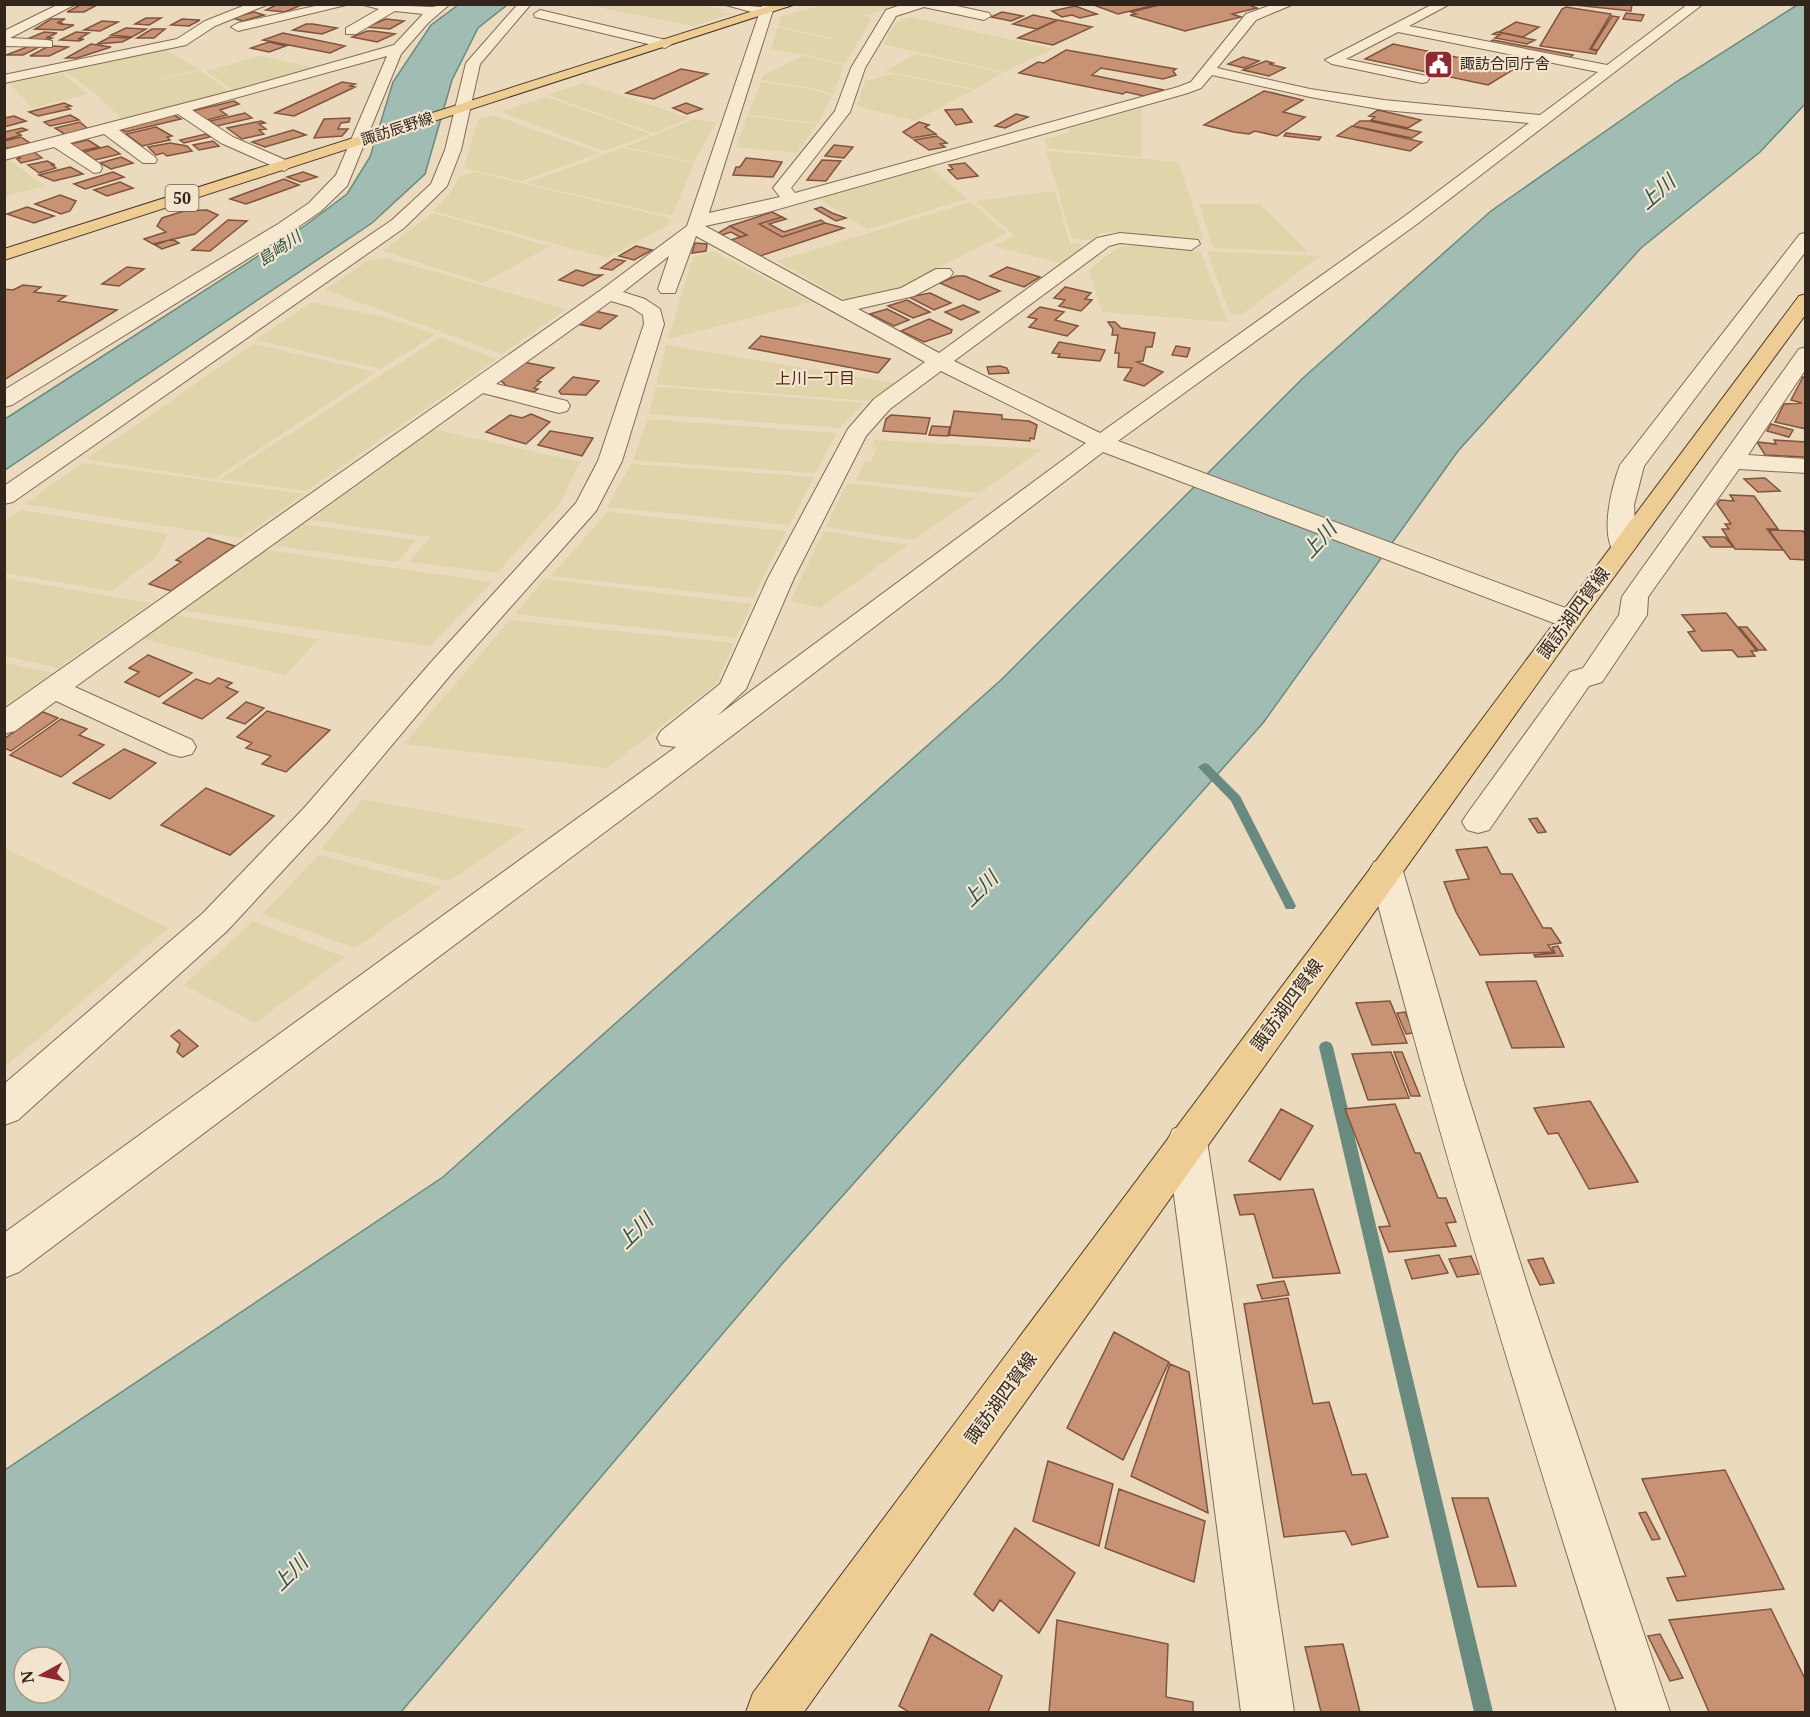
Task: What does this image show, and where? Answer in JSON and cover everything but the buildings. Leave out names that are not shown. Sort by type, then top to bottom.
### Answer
[{"type":"main road","name":"諏訪辰野線","points":[[4,255],[665,44],[767,8],[790,4]]},
{"type":"main road","name":"諏訪湖四賀線","points":[[775,1711],[1187,1141],[1386,871],[1558,616],[1623,547],[1806,300]]},
{"type":"street","points":[[4,36],[70,4]]},
{"type":"street","points":[[4,79],[181,42],[188,32],[221,16],[263,4]]},
{"type":"street","points":[[125,47],[188,32],[344,4]]},
{"type":"street","points":[[366,4],[439,8]]},
{"type":"street","points":[[4,497],[398,224],[438,186],[453,150],[458,110],[473,63],[525,4]]},
{"type":"street","points":[[668,289],[693,228],[767,8],[728,4]]},
{"type":"street","points":[[791,200],[782,188],[842,112],[858,68],[891,13],[919,4]]},
{"type":"street","points":[[928,4],[984,16]]},
{"type":"street","points":[[4,724],[608,294],[693,228],[1183,90],[1196,85],[1251,17],[1288,4]]},
{"type":"street","points":[[1422,79],[1332,60],[1444,4]]},
{"type":"street","points":[[4,1258],[1104,444],[1402,227],[1697,4]]},
{"type":"street","points":[[351,31],[392,7]]},
{"type":"street","points":[[4,400],[311,209],[342,180],[364,140],[383,71],[398,48],[439,8]]},
{"type":"street","points":[[540,15],[665,44]]},
{"type":"street","points":[[1397,28],[1610,70]]},
{"type":"street","points":[[4,42],[47,44]]},
{"type":"street","points":[[4,155],[59,141],[109,122],[180,109],[398,48]]},
{"type":"street","points":[[1209,70],[1310,93],[1384,105],[1545,120]]},
{"type":"street","points":[[180,109],[227,140],[284,166]]},
{"type":"street","points":[[109,122],[148,160]]},
{"type":"street","points":[[43,129],[94,168]]},
{"type":"street","points":[[693,228],[940,362],[1104,444],[1558,616]]},
{"type":"street","points":[[642,788],[640,765],[732,689],[781,579],[856,434],[882,404],[940,362],[968,331],[1103,243],[1120,238],[1191,244]]},
{"type":"street","points":[[1623,547],[1619,518],[1623,485],[1632,465],[1806,238]]},
{"type":"street","points":[[840,307],[907,292],[943,273]]},
{"type":"street","points":[[4,1108],[215,922],[315,816],[443,666],[587,506],[609,461],[654,324],[653,313],[638,303],[608,294]]},
{"type":"street","points":[[1478,822],[1580,678],[1592,676],[1633,615],[1635,597],[1806,353]]},
{"type":"street","points":[[479,386],[559,406]]},
{"type":"street","points":[[1104,444],[1123,404]]},
{"type":"street","points":[[1732,461],[1806,466]]},
{"type":"street","points":[[54,689],[182,747]]},
{"type":"street","points":[[1386,871],[1410,962],[1553,1440],[1644,1713]]},
{"type":"street","points":[[1187,1141],[1268,1713]]},
{"type":"shaded area","points":[[587,5],[700,5],[727,10],[723,12],[731,14],[693,26]]},
{"type":"shaded area","points":[[822,5],[903,5],[867,15],[854,12],[872,18],[845,64],[804,55],[844,35],[835,39],[779,26],[780,17]]},
{"type":"shaded area","points":[[910,17],[1053,49],[1004,72],[883,44],[896,22]]},
{"type":"shaded area","points":[[778,27],[833,40],[802,55],[771,49]]},
{"type":"shaded area","points":[[163,49],[199,69],[103,93],[200,70],[230,92],[124,121],[96,94],[65,71]]},
{"type":"shaded area","points":[[916,54],[1003,73],[975,89],[885,71]]},
{"type":"shaded area","points":[[261,56],[316,68],[234,91],[206,71]]},
{"type":"shaded area","points":[[802,56],[844,65],[833,95],[817,89],[761,80],[764,75]]},
{"type":"shaded area","points":[[62,73],[88,94],[32,108],[9,83]]},
{"type":"shaded area","points":[[894,74],[973,90],[915,121],[857,106],[865,81]]},
{"type":"shaded area","points":[[761,82],[815,90],[832,96],[818,123],[748,115]]},
{"type":"shaded area","points":[[583,83],[690,118],[654,133],[548,95]]},
{"type":"shaded area","points":[[546,97],[651,134],[604,151],[501,112]]},
{"type":"shaded area","points":[[1142,108],[1141,157],[1047,148],[1045,139],[1070,132],[1067,129]]},
{"type":"shaded area","points":[[493,115],[599,153],[522,181],[464,168],[478,120]]},
{"type":"shaded area","points":[[747,116],[817,124],[797,153],[736,147]]},
{"type":"shaded area","points":[[694,119],[716,122],[694,162],[625,147]]},
{"type":"shaded area","points":[[623,148],[694,163],[672,216],[526,183]]},
{"type":"shaded area","points":[[1046,151],[1179,162],[1203,239],[1111,232],[1100,233],[1092,240],[1072,239]]},
{"type":"shaded area","points":[[6,158],[46,186],[5,196]]},
{"type":"shaded area","points":[[930,167],[967,199],[868,229],[818,199]]},
{"type":"shaded area","points":[[474,172],[669,218],[668,225],[607,258],[433,211],[451,192],[459,177]]},
{"type":"shaded area","points":[[1055,191],[1070,243],[1081,244],[1080,249],[1060,263],[994,246],[1014,235],[975,201]]},
{"type":"shaded area","points":[[970,202],[1007,233],[901,287],[846,300],[777,261]]},
{"type":"shaded area","points":[[1199,204],[1260,204],[1308,252],[1213,248]]},
{"type":"shaded area","points":[[432,213],[550,246],[483,283],[383,251]]},
{"type":"shaded area","points":[[1134,245],[1200,251],[1228,322],[1102,312],[1089,270],[1117,248]]},
{"type":"shaded area","points":[[713,251],[811,302],[668,339],[693,257]]},
{"type":"shaded area","points":[[1207,251],[1320,256],[1240,316],[1230,314]]},
{"type":"shaded area","points":[[386,258],[566,309],[502,354],[325,290],[367,261]]},
{"type":"shaded area","points":[[311,302],[385,317],[436,334],[381,369],[256,340]]},
{"type":"shaded area","points":[[440,337],[497,359],[306,491],[220,479]]},
{"type":"shaded area","points":[[253,344],[375,372],[214,479],[87,459]]},
{"type":"shaded area","points":[[666,345],[896,383],[868,401],[656,384]]},
{"type":"shaded area","points":[[656,387],[865,403],[840,428],[649,414]]},
{"type":"shaded area","points":[[648,419],[837,433],[815,473],[633,460]]},
{"type":"shaded area","points":[[433,429],[580,462],[560,503],[497,573],[409,562],[430,537],[311,520]]},
{"type":"shaded area","points":[[874,440],[1042,449],[980,493],[856,480],[865,462],[870,462],[877,449],[871,448]]},
{"type":"shaded area","points":[[82,463],[304,494],[241,538],[25,504]]},
{"type":"shaded area","points":[[631,464],[814,477],[789,525],[607,507]]},
{"type":"shaded area","points":[[847,483],[975,498],[913,540],[826,527]]},
{"type":"shaded area","points":[[21,510],[168,534],[157,556],[112,591],[5,573],[5,521]]},
{"type":"shaded area","points":[[608,512],[786,531],[753,598],[551,576]]},
{"type":"shaded area","points":[[303,524],[416,540],[397,562],[275,546]]},
{"type":"shaded area","points":[[824,531],[908,545],[820,608],[790,601]]},
{"type":"shaded area","points":[[266,550],[492,582],[430,646],[180,610]]},
{"type":"shaded area","points":[[4,578],[151,603],[58,668],[5,656]]},
{"type":"shaded area","points":[[544,579],[752,604],[736,638],[515,614]]},
{"type":"shaded area","points":[[172,615],[319,639],[285,675],[143,639]]},
{"type":"shaded area","points":[[510,620],[734,643],[717,683],[607,768],[404,744]]},
{"type":"shaded area","points":[[5,663],[52,673],[5,707]]},
{"type":"shaded area","points":[[363,799],[525,829],[450,881],[321,849]]},
{"type":"shaded area","points":[[4,848],[168,928],[5,1067],[4,1067]]},
{"type":"shaded area","points":[[319,855],[442,887],[355,948],[262,914]]},
{"type":"shaded area","points":[[253,921],[345,957],[255,1023],[184,985]]},
{"type":"water","name":"島崎川","points":[[458,5],[507,5],[478,28],[452,80],[425,174],[372,223],[5,470],[5,419],[303,227],[347,194],[370,157],[393,82],[431,25]]},
{"type":"water","name":"上川","points":[[1797,5],[1805,5],[1805,104],[1760,152],[1641,248],[1458,451],[1263,723],[782,1264],[401,1712],[5,1712],[5,1470],[443,1177],[1001,680],[1303,378],[1491,211],[1676,82]]},
{"type":"waterway","points":[[1204,767],[1236,799],[1290,906]]},
{"type":"waterway","points":[[1326,1047],[1484,1712]]},
{"type":"place","name":"諏訪合同庁舎","points":[[1439,64]]},
{"type":"district","name":"上川一丁目","points":[[815,378]]}]
